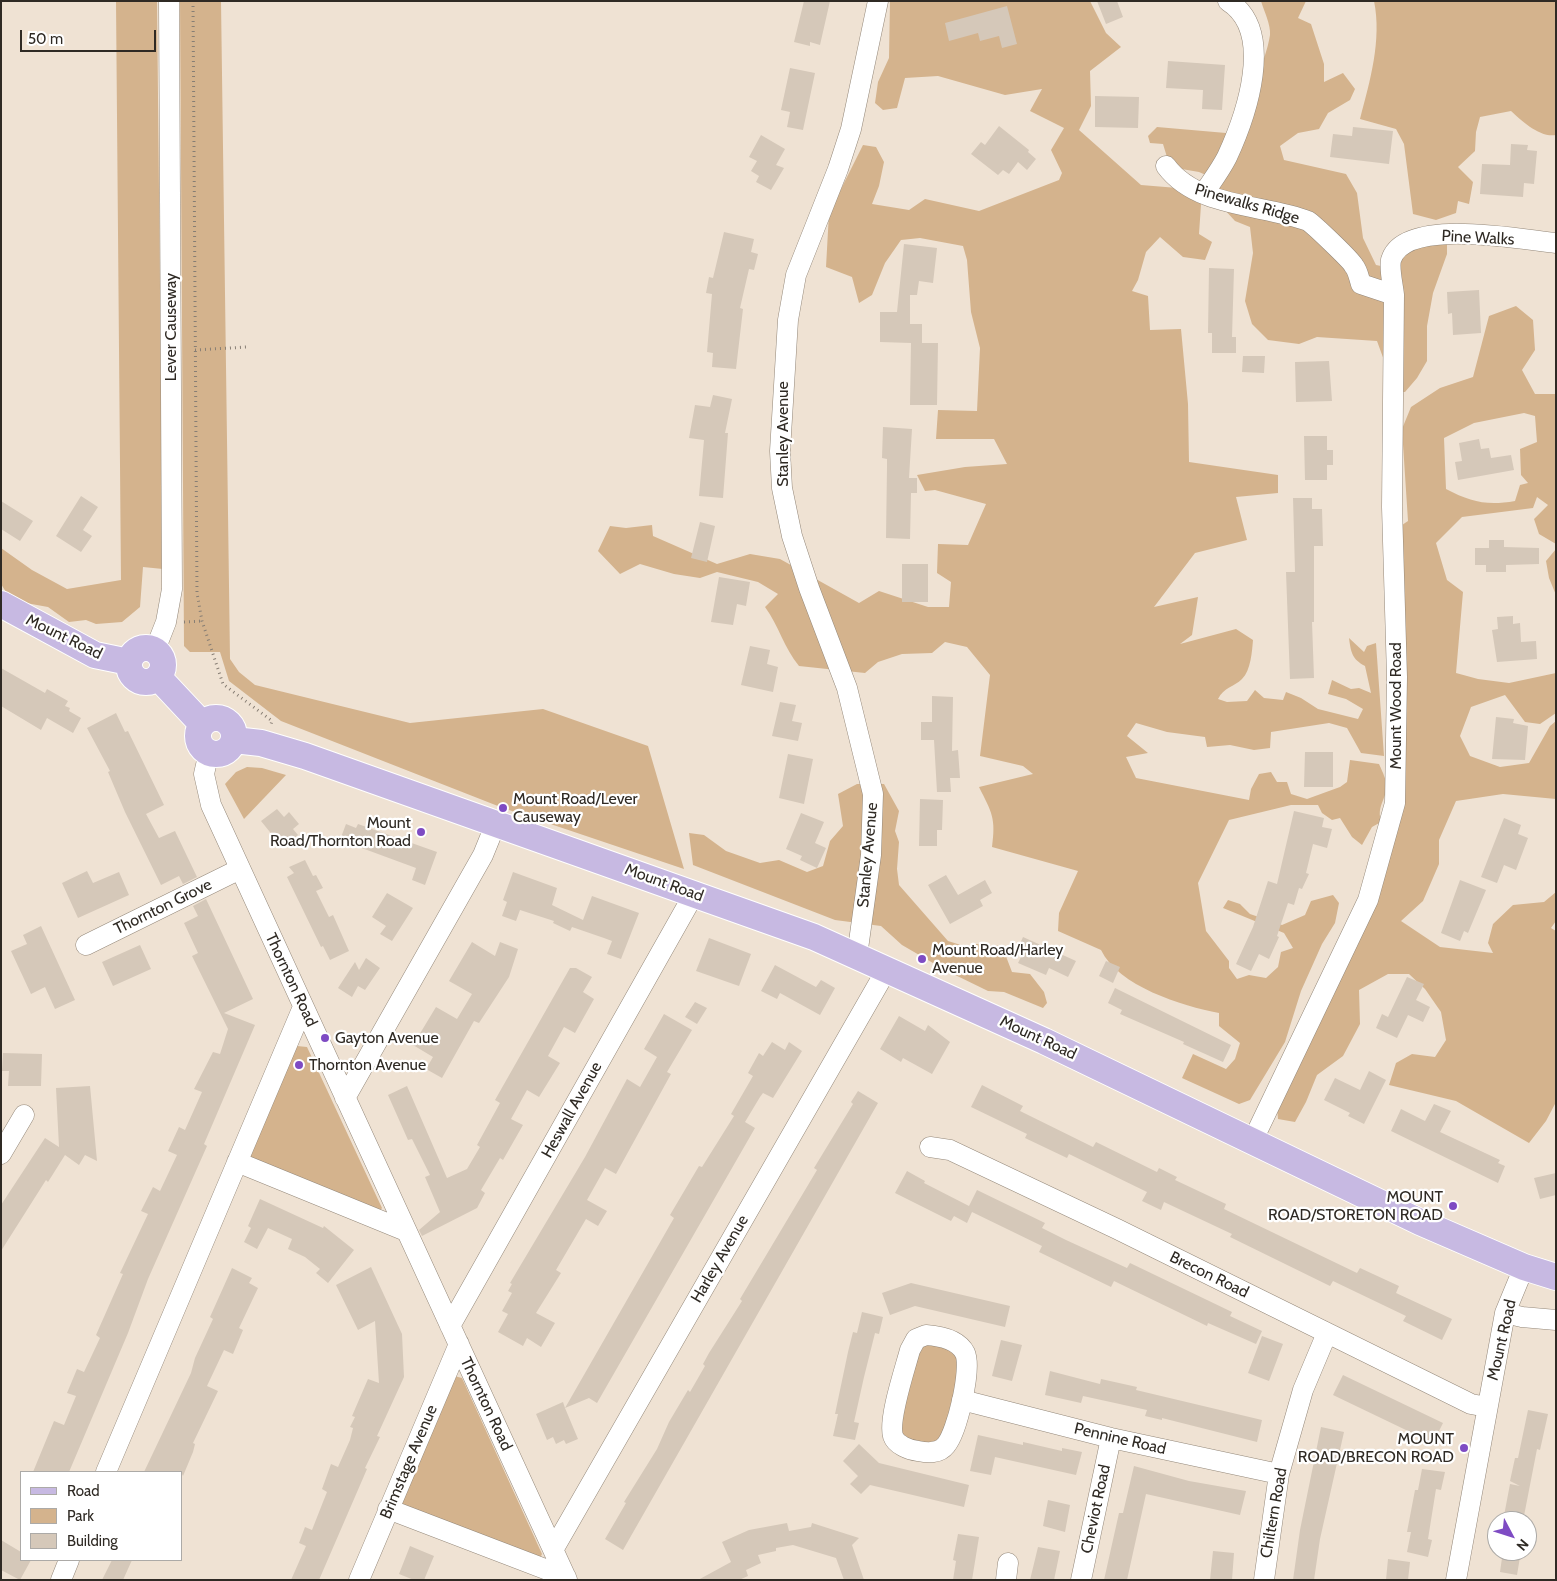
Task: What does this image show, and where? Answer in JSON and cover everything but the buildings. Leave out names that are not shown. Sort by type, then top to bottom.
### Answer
[{"type":"main road","name":"Mount Road","points":[[1,604],[95,655],[130,662]]},
{"type":"main road","points":[[139,649],[155,650],[163,662],[158,677],[149,682],[138,680],[131,672],[130,662],[139,649]]},
{"type":"main road","points":[[158,677],[202,724]]},
{"type":"main road","points":[[213,718],[224,719],[232,727],[234,740],[231,745],[222,753],[210,752],[201,745],[198,739],[202,724],[213,718]]},
{"type":"main road","name":"Mount Road","points":[[234,740],[265,744],[305,756],[814,938],[887,969],[1253,1140],[1420,1222],[1524,1267]]},
{"type":"main road","points":[[1524,1267],[1556,1277]]},
{"type":"street","name":"Lever Causeway","points":[[155,650],[166,622],[172,589],[169,1]]},
{"type":"street","name":"Stanley Avenue","points":[[857,956],[871,855],[873,794],[847,688],[808,588],[792,536],[782,488],[780,451],[788,320],[796,275],[838,169],[851,129],[878,1]]},
{"type":"street","points":[[1204,193],[1226,159],[1238,130],[1254,67],[1255,53],[1251,28],[1241,10],[1228,1]]},
{"type":"street","name":"Pinewalks Ridge","points":[[1166,166],[1182,183],[1204,193],[1240,205],[1310,222],[1354,265],[1361,284],[1394,295]]},
{"type":"street","name":"Pine Walks","points":[[1401,245],[1428,235],[1464,234],[1556,243]]},
{"type":"street","name":"Mount Wood Road","points":[[1253,1140],[1368,900],[1395,803],[1398,677],[1392,507],[1394,295],[1391,261],[1401,245]]},
{"type":"street","name":"Thornton Road","points":[[210,752],[204,774],[210,805],[567,1578]]},
{"type":"street","points":[[345,1098],[483,855],[496,823]]},
{"type":"street","name":"Thornton Grove","points":[[86,944],[240,869]]},
{"type":"street","name":"Heswall Avenue","points":[[454,1335],[694,894]]},
{"type":"street","name":"Harley Avenue","points":[[553,1550],[887,969]]},
{"type":"street","points":[[106,1471],[304,1007]]},
{"type":"street","points":[[1,1154],[24,1115]]},
{"type":"street","name":"Brecon Road","points":[[930,1146],[950,1150],[1117,1229],[1471,1404],[1487,1407]]},
{"type":"street","points":[[237,1162],[406,1231]]},
{"type":"street","name":"Mount Road","points":[[1456,1580],[1505,1313],[1524,1267]]},
{"type":"street","points":[[1505,1313],[1522,1317],[1556,1320]]},
{"type":"street","name":"Chiltern Road","points":[[1264,1580],[1279,1474],[1304,1390],[1327,1334]]},
{"type":"street","name":"Brimstage Avenue","points":[[358,1580],[388,1509],[454,1335]]},
{"type":"street","points":[[926,1335],[937,1336],[954,1341],[964,1352],[967,1370],[962,1400],[948,1443],[941,1450],[931,1453],[916,1451],[902,1446],[893,1438],[892,1424],[910,1350],[916,1339],[926,1335]]},
{"type":"street","name":"Pennine Road","points":[[962,1400],[1111,1438],[1279,1474]]},
{"type":"street","name":"Cheviot Road","points":[[1081,1580],[1111,1438]]},
{"type":"street","name":"Thornton Road","points":[[388,1509],[567,1578]]},
{"type":"street","points":[[61,1580],[70,1561]]},
{"type":"path","points":[[193,1],[197,593],[202,621],[223,684],[272,721],[265,744]]},
{"type":"path","points":[[171,351],[247,347]]},
{"type":"green space","points":[[116,1],[157,1],[163,569],[143,567],[140,607],[122,622],[96,624],[86,620],[69,622],[48,607],[26,603],[6,592],[1,584],[1,548],[32,570],[67,589],[121,580]]},
{"type":"green space","points":[[180,1],[221,1],[230,659],[239,672],[255,685],[410,723],[543,709],[648,746],[684,869],[503,808],[281,721],[229,681],[220,652],[190,652],[184,646]]},
{"type":"green space","points":[[890,1],[1090,1],[1106,33],[1121,47],[1090,71],[1091,106],[1079,130],[1141,185],[1202,190],[1199,234],[1212,242],[1205,260],[1183,257],[1160,237],[1146,252],[1138,280],[1132,291],[1148,296],[1150,330],[1181,329],[1188,404],[1189,462],[1278,475],[1278,493],[1236,497],[1247,540],[1195,553],[1154,607],[1198,597],[1192,635],[1180,644],[1236,629],[1253,640],[1250,660],[1245,675],[1239,682],[1223,692],[1218,699],[1227,702],[1247,701],[1255,690],[1264,698],[1283,700],[1286,692],[1301,698],[1318,709],[1358,719],[1363,709],[1346,699],[1328,694],[1332,680],[1351,689],[1359,688],[1371,693],[1365,666],[1357,661],[1353,655],[1349,638],[1364,652],[1367,646],[1376,643],[1384,756],[1361,753],[1347,728],[1329,723],[1271,732],[1270,748],[1254,750],[1230,745],[1207,747],[1205,737],[1167,732],[1136,723],[1127,736],[1148,753],[1126,757],[1136,778],[1249,800],[1251,789],[1259,774],[1271,772],[1277,782],[1287,782],[1291,794],[1307,799],[1340,787],[1347,782],[1350,760],[1379,764],[1385,779],[1387,788],[1381,805],[1381,822],[1372,827],[1362,845],[1352,837],[1340,818],[1332,820],[1322,813],[1318,805],[1291,805],[1229,820],[1198,883],[1206,931],[1229,961],[1229,968],[1237,979],[1249,975],[1266,978],[1278,967],[1281,952],[1293,948],[1284,933],[1223,908],[1228,900],[1240,904],[1250,914],[1282,925],[1305,915],[1311,901],[1333,895],[1339,903],[1335,923],[1322,944],[1301,991],[1285,1042],[1250,1100],[1239,1104],[1182,1078],[1193,1054],[1226,1069],[1235,1059],[1240,1043],[1219,1026],[1219,1013],[1187,1005],[1136,984],[1109,963],[1101,950],[1058,931],[1059,913],[1078,871],[992,847],[992,816],[979,787],[1033,774],[1023,766],[980,756],[990,675],[967,647],[945,642],[932,653],[902,654],[878,662],[865,673],[799,666],[789,652],[765,607],[778,594],[758,582],[717,572],[700,578],[674,574],[640,564],[620,574],[598,551],[610,526],[626,528],[652,525],[653,536],[717,564],[750,554],[780,559],[859,603],[879,591],[928,607],[949,607],[951,582],[937,573],[938,544],[968,545],[986,504],[935,490],[925,491],[917,475],[965,467],[1007,464],[994,439],[936,439],[938,410],[977,411],[980,348],[971,312],[967,260],[963,246],[920,238],[901,240],[885,263],[872,295],[859,303],[852,277],[826,267],[829,213],[863,145],[876,147],[884,162],[879,186],[872,204],[909,210],[925,199],[979,211],[1059,180],[1062,173],[1051,150],[1064,128],[1030,111],[1042,89],[1005,95],[938,76],[905,78],[897,108],[883,110],[875,103],[878,82],[889,58]]},
{"type":"green space","points":[[1261,1],[1306,1],[1298,18],[1311,24],[1324,64],[1324,82],[1343,73],[1355,89],[1350,100],[1328,113],[1319,129],[1298,133],[1280,146],[1284,160],[1346,174],[1357,193],[1363,238],[1376,265],[1381,266],[1389,243],[1413,229],[1447,225],[1447,254],[1433,293],[1427,326],[1427,361],[1417,378],[1405,392],[1388,392],[1385,363],[1377,341],[1317,337],[1299,344],[1268,340],[1252,324],[1245,301],[1253,253],[1250,227],[1235,221],[1213,197],[1215,179],[1199,172],[1170,167],[1163,144],[1150,143],[1148,136],[1157,127],[1226,133],[1246,100],[1259,73],[1268,46],[1269,27]]},
{"type":"green space","points":[[1374,1],[1556,1],[1556,135],[1544,134],[1538,131],[1526,124],[1511,111],[1480,117],[1476,132],[1475,151],[1458,167],[1473,182],[1469,204],[1458,201],[1456,213],[1436,220],[1413,214],[1404,144],[1396,129],[1360,119],[1376,45],[1377,31]]},
{"type":"green space","points":[[1516,306],[1533,320],[1535,350],[1522,370],[1535,394],[1556,394],[1556,544],[1539,534],[1534,519],[1548,505],[1537,497],[1533,508],[1462,517],[1436,543],[1447,580],[1463,592],[1456,673],[1478,679],[1509,683],[1556,673],[1556,713],[1540,724],[1525,722],[1505,695],[1471,707],[1460,736],[1470,756],[1500,767],[1529,763],[1550,726],[1556,721],[1556,799],[1503,794],[1456,801],[1439,840],[1439,864],[1423,901],[1401,921],[1440,947],[1493,953],[1488,943],[1493,924],[1513,905],[1544,902],[1556,892],[1556,921],[1551,928],[1556,931],[1556,1102],[1546,1121],[1529,1143],[1456,1101],[1389,1085],[1396,1063],[1412,1054],[1435,1057],[1446,1040],[1441,1012],[1425,989],[1409,974],[1388,974],[1359,990],[1360,1024],[1343,1056],[1317,1075],[1295,1122],[1278,1119],[1277,1107],[1393,839],[1384,537],[1408,521],[1402,429],[1411,407],[1440,388],[1473,377],[1489,316]],"holes":[[[1524,413],[1535,416],[1537,442],[1520,449],[1521,475],[1528,483],[1520,485],[1515,501],[1479,502],[1446,489],[1444,438],[1474,423]]]},
{"type":"green space","points":[[1556,549],[1556,595],[1549,578],[1546,561]]},
{"type":"green space","points":[[247,767],[262,768],[286,775],[244,819],[225,784],[236,772]]},
{"type":"green space","points":[[857,784],[884,784],[899,811],[895,831],[899,842],[897,869],[899,885],[948,941],[964,946],[977,944],[1002,946],[1012,972],[1030,974],[1044,992],[1047,1003],[1043,1008],[1004,992],[988,991],[945,970],[902,945],[881,926],[835,920],[693,865],[689,833],[704,835],[726,851],[760,863],[779,860],[807,872],[823,866],[830,841],[843,826],[838,794]]},
{"type":"green space","points":[[297,1046],[307,1047],[382,1208],[379,1212],[246,1157]]},
{"type":"green space","points":[[921,1342],[953,1347],[960,1366],[946,1425],[940,1440],[931,1445],[900,1436],[914,1352]]},
{"type":"green space","points":[[454,1376],[462,1378],[542,1554],[539,1560],[397,1503]]},
{"type":"place","name":"Mount Road/Lever Causeway","points":[[503,808]]},
{"type":"place","name":"Mount Road/Thornton Road","points":[[421,832]]},
{"type":"place","name":"Mount Road/Harley Avenue","points":[[922,959]]},
{"type":"place","name":"Gayton Avenue","points":[[325,1038]]},
{"type":"place","name":"Thornton Avenue","points":[[299,1065]]},
{"type":"place","name":"MOUNT ROAD/STORETON ROAD","points":[[1453,1206]]},
{"type":"place","name":"MOUNT ROAD/BRECON ROAD","points":[[1464,1448]]}]
